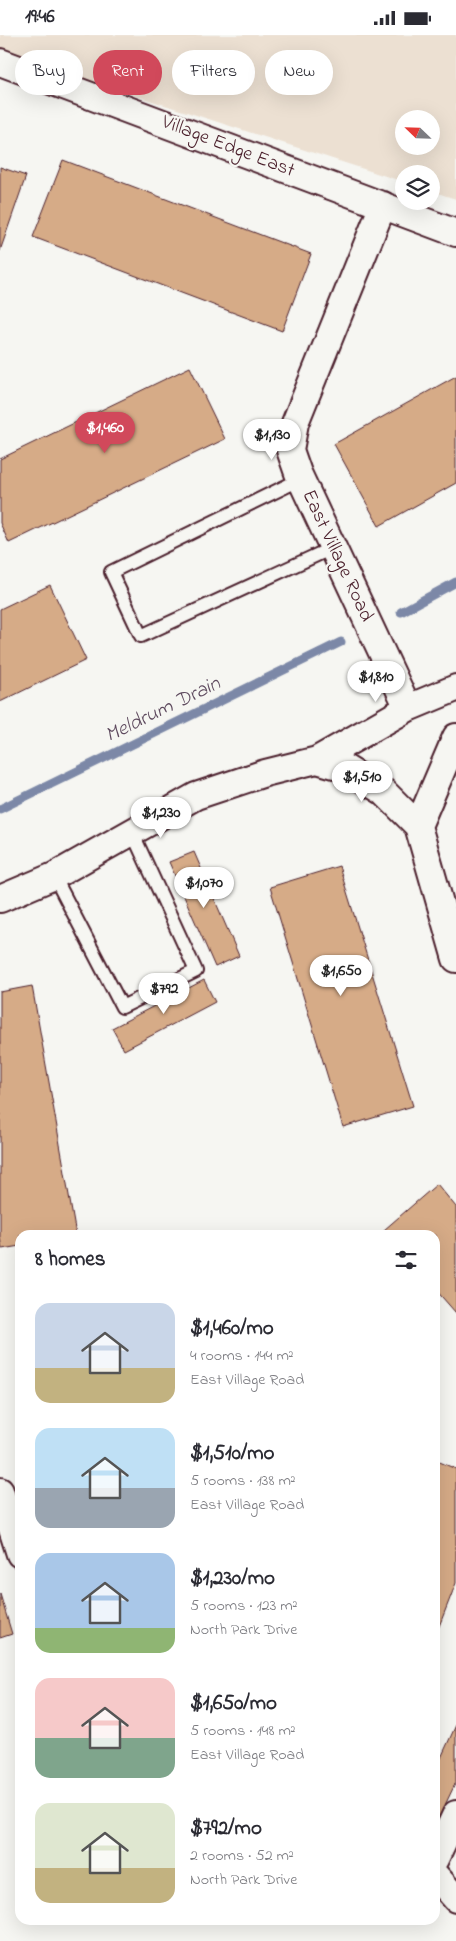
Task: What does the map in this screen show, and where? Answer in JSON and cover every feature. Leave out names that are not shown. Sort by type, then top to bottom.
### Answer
[{"type":"street","name":"Village Edge East","points":[[0,62],[456,233]]},
{"type":"street","name":"East Village Road","points":[[383,205],[295,423],[290,450],[332,547],[408,708]]},
{"type":"street","points":[[0,899],[54,876],[196,796],[265,773],[317,761],[408,708],[456,688]]},
{"type":"street","points":[[418,826],[456,737]]},
{"type":"street","points":[[317,761],[345,769],[384,792],[418,826],[456,959]]},
{"type":"street","points":[[0,1491],[15,1538]]},
{"type":"street","points":[[440,1848],[456,1814]]},
{"type":"street","points":[[440,1881],[456,1899]]},
{"type":"lane","points":[[301,479],[112,572],[141,635],[332,547]]},
{"type":"lane","points":[[54,876],[122,1007],[196,971],[132,832]]},
{"type":"shaded area","points":[[0,35],[456,35],[456,199],[440,194],[440,165],[395,165],[395,179],[134,95],[162,95],[162,50],[93,50],[93,82],[83,79],[83,50],[15,50],[15,57],[0,52]]},
{"type":"building","points":[[63,160],[311,254],[282,331],[33,237]]},
{"type":"building","points":[[0,167],[26,176],[0,251]]},
{"type":"building","points":[[190,367],[225,439],[9,543],[0,523],[0,459]]},
{"type":"building","points":[[456,376],[456,483],[379,526],[334,444]]},
{"type":"building","points":[[50,585],[86,660],[0,702],[0,609]]},
{"type":"building","points":[[194,852],[239,956],[215,967],[169,862]]},
{"type":"building","points":[[339,866],[413,1106],[343,1127],[270,887]]},
{"type":"building","points":[[204,980],[215,1002],[124,1050],[112,1028]]},
{"type":"building","points":[[32,986],[75,1230],[15,1230],[15,1247],[2,1249],[0,1237],[0,992]]},
{"type":"building","points":[[437,1184],[456,1207],[456,1313],[440,1295],[440,1230],[384,1230]]},
{"type":"building","points":[[440,1462],[456,1469],[456,1583],[440,1624]]},
{"type":"building","points":[[0,1594],[12,1634],[0,1638]]},
{"type":"building","points":[[456,1725],[456,1782],[440,1816],[440,1760]]},
{"type":"waterway","name":"Meldrum Drain","points":[[401,612],[456,582]]},
{"type":"waterway","name":"Meldrum Drain","points":[[0,809],[341,642]]}]
